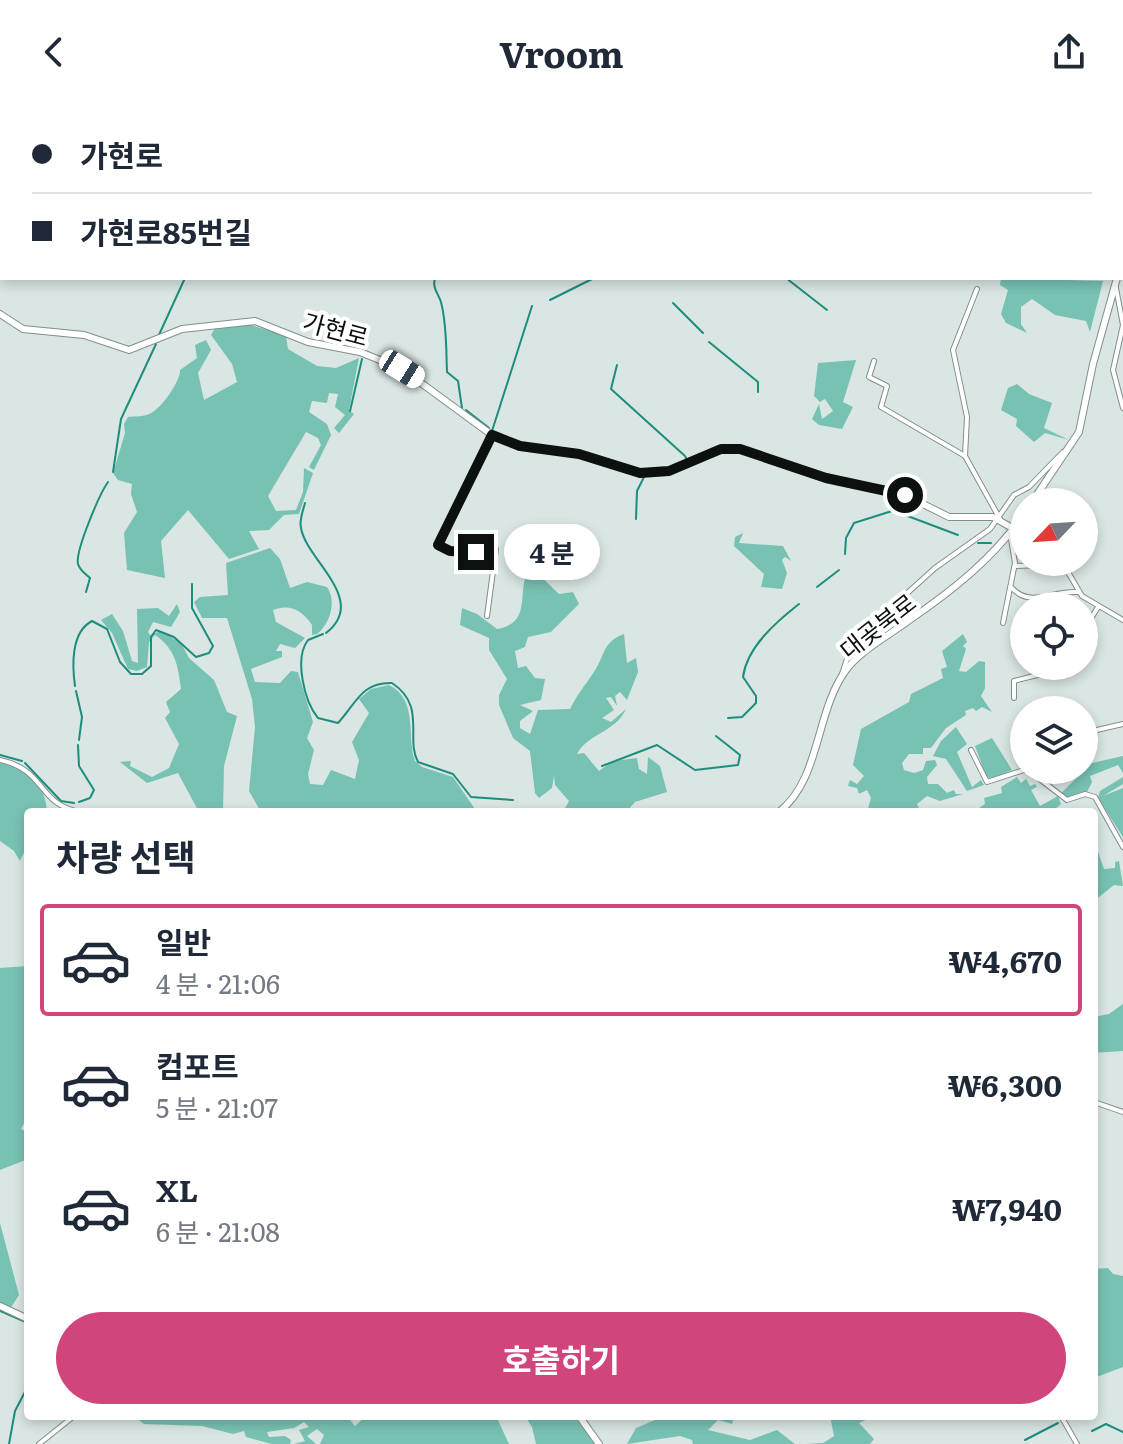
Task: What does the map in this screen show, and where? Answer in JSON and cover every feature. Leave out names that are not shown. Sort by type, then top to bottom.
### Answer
[{"type":"street","points":[[1042,488],[1070,448],[1085,414],[1093,364],[1117,280]]},
{"type":"street","points":[[1116,288],[1123,325],[1113,377],[1123,408]]},
{"type":"street","points":[[965,456],[967,417],[953,350],[977,289]]},
{"type":"street","name":"가현로","points":[[0,314],[21,329],[84,335],[129,350],[142,348],[182,329],[255,321],[308,342],[360,352],[402,369],[492,435],[520,446],[579,454],[640,473],[669,471],[721,449],[740,449],[826,478],[891,490],[949,517],[1010,520]]},
{"type":"street","points":[[874,361],[869,377],[887,386],[881,407],[965,456],[1010,532]]},
{"type":"street","points":[[487,616],[496,549],[458,552],[438,545],[492,435]]},
{"type":"street","points":[[842,676],[849,653],[862,634],[935,568],[1002,520],[1014,495],[1029,487],[1053,459],[1070,448]]},
{"type":"street","name":"대곶북로","points":[[782,808],[800,788],[842,676],[861,655],[955,588],[1010,534]]},
{"type":"street","points":[[1003,623],[1012,576]]},
{"type":"street","points":[[1070,576],[1078,592]]},
{"type":"street","points":[[1010,585],[1018,592]]},
{"type":"street","points":[[1098,607],[1123,620]]},
{"type":"street","points":[[1014,696],[1012,682],[1020,680]]},
{"type":"street","points":[[1098,730],[1123,724]]},
{"type":"street","points":[[971,750],[987,782],[1010,775]]},
{"type":"street","points":[[0,760],[30,772],[48,798],[63,808]]},
{"type":"street","points":[[1045,784],[1067,800],[1085,794],[1095,797],[1123,847]]},
{"type":"street","points":[[1098,1103],[1123,1112]]},
{"type":"street","points":[[0,1306],[24,1317]]},
{"type":"street","points":[[39,1444],[69,1420]]},
{"type":"street","points":[[582,1420],[599,1444]]},
{"type":"street","points":[[1063,1420],[1077,1444]]},
{"type":"green space","points":[[1001,280],[1103,281],[1090,332],[1086,321],[1055,315],[1032,299],[1021,307],[1021,324],[1027,333],[1006,323],[1001,314],[1008,290],[1000,285]]},
{"type":"green space","points":[[248,324],[286,336],[288,349],[317,366],[336,368],[359,358],[349,410],[354,414],[339,433],[334,428],[345,415],[335,407],[338,394],[329,393],[327,403],[312,401],[309,412],[327,424],[331,435],[314,470],[309,467],[321,445],[318,438],[306,432],[268,496],[276,511],[296,510],[303,492],[304,468],[313,473],[299,514],[284,515],[269,530],[249,531],[259,549],[229,559],[188,510],[161,541],[165,578],[127,570],[124,533],[137,512],[131,494],[132,484],[118,480],[113,473],[125,433],[124,424],[128,417],[147,415],[159,407],[174,387],[180,370],[197,358],[195,345],[206,340],[211,350],[198,373],[204,400],[237,382],[232,364],[211,335],[215,328]]},
{"type":"green space","points":[[856,360],[843,402],[853,407],[842,429],[819,425],[812,419],[819,404],[822,419],[833,411],[825,399],[820,402],[814,396],[818,363]]},
{"type":"green space","points":[[1017,384],[1029,394],[1052,403],[1044,428],[1069,440],[1045,433],[1034,442],[1016,426],[1017,419],[1001,410],[1008,388]]},
{"type":"green space","points":[[743,533],[739,543],[783,546],[791,561],[785,557],[782,560],[787,573],[782,589],[761,587],[764,574],[734,546],[735,537]]},
{"type":"green space","points":[[270,548],[280,559],[290,588],[307,582],[327,587],[330,593],[330,614],[317,634],[312,635],[312,625],[300,612],[285,607],[273,610],[276,622],[305,638],[295,648],[280,644],[276,651],[282,651],[282,657],[251,669],[255,682],[280,683],[291,671],[298,672],[313,722],[307,738],[314,750],[308,774],[310,784],[323,785],[331,770],[355,779],[359,760],[352,742],[369,713],[359,699],[371,689],[389,685],[398,692],[408,709],[415,761],[422,767],[453,777],[474,808],[259,808],[249,791],[255,727],[252,699],[227,618],[202,618],[194,602],[200,597],[228,595],[226,563]]},
{"type":"green space","points":[[530,566],[559,594],[573,592],[579,604],[551,632],[528,637],[525,647],[515,651],[518,668],[526,666],[535,678],[545,679],[541,700],[520,705],[533,711],[520,721],[520,728],[530,734],[538,710],[570,709],[608,645],[624,634],[627,663],[636,658],[638,672],[627,700],[620,692],[615,696],[617,706],[611,697],[606,698],[614,710],[602,718],[611,722],[626,709],[616,723],[587,742],[577,754],[584,753],[599,771],[613,761],[637,758],[639,769],[647,774],[648,757],[660,766],[667,792],[635,802],[630,808],[565,808],[569,801],[555,785],[554,776],[552,788],[539,798],[535,793],[530,751],[513,738],[499,705],[499,695],[507,679],[489,650],[489,638],[460,625],[462,608],[477,614],[497,629],[516,620]]},
{"type":"green space","points":[[177,604],[180,612],[171,627],[153,622],[148,632],[150,635],[161,631],[181,643],[189,658],[214,680],[227,712],[237,716],[224,766],[223,808],[197,808],[178,773],[147,783],[120,762],[131,761],[130,766],[152,777],[169,768],[179,744],[165,718],[170,712],[166,702],[181,689],[179,674],[168,647],[155,635],[149,642],[147,667],[137,671],[128,669],[112,633],[101,620],[112,614],[123,631],[132,661],[138,663],[137,609],[158,608],[169,616]]},
{"type":"green space","points":[[963,634],[967,642],[963,646],[966,649],[959,671],[966,672],[979,661],[985,662],[985,688],[981,696],[992,712],[982,707],[976,711],[973,708],[965,711],[966,715],[946,728],[931,748],[923,748],[923,754],[909,754],[902,763],[904,770],[914,773],[923,770],[926,761],[935,760],[937,765],[927,777],[928,784],[938,784],[947,793],[954,790],[956,794],[963,794],[940,801],[927,796],[917,804],[919,808],[868,808],[871,798],[867,790],[859,794],[857,788],[848,786],[850,780],[857,784],[864,776],[853,765],[861,729],[909,702],[911,694],[943,678],[941,669],[947,667],[942,651]]},
{"type":"green space","points":[[956,727],[967,744],[957,752],[972,787],[981,780],[984,785],[967,791],[946,759],[933,756],[941,741]]},
{"type":"green space","points":[[992,738],[1010,771],[992,779],[986,776],[975,746]]},
{"type":"green space","points":[[1123,756],[1123,773],[1118,765],[1098,773],[1098,762]]},
{"type":"green space","points":[[0,762],[33,779],[43,793],[47,808],[24,808],[24,852],[20,861],[14,851],[0,841]]},
{"type":"green space","points":[[1123,777],[1123,784],[1103,796],[1123,788],[1123,837],[1098,798],[1100,791]]},
{"type":"green space","points":[[1010,781],[1010,784],[1035,784],[1037,787],[1031,790],[1040,806],[1058,796],[1061,804],[1056,808],[979,808],[985,804],[984,798],[1002,793],[1001,787]]},
{"type":"green space","points":[[1070,784],[1091,784],[1087,792],[1070,799],[1060,794]]},
{"type":"green space","points":[[1098,852],[1104,869],[1115,868],[1115,862],[1119,861],[1123,886],[1114,885],[1098,898]]},
{"type":"green space","points":[[24,966],[24,1123],[21,1129],[24,1131],[24,1161],[0,1170],[0,968]]},
{"type":"green space","points":[[1123,1004],[1123,1051],[1098,1053],[1098,1016],[1109,1014]]},
{"type":"green space","points":[[0,1223],[19,1295],[10,1309],[0,1303]]},
{"type":"green space","points":[[1108,1268],[1113,1274],[1123,1276],[1123,1367],[1098,1376],[1098,1269]]},
{"type":"green space","points":[[138,1420],[350,1420],[355,1426],[362,1420],[498,1420],[509,1444],[320,1444],[324,1435],[317,1429],[307,1436],[316,1444],[294,1444],[305,1441],[299,1430],[309,1427],[304,1422],[294,1428],[267,1432],[269,1437],[285,1436],[291,1440],[290,1444],[272,1444],[246,1437],[244,1431],[233,1434],[202,1426],[144,1424]]},
{"type":"green space","points":[[528,1420],[581,1420],[599,1444],[536,1444]]},
{"type":"green space","points":[[655,1420],[718,1420],[708,1430],[750,1440],[777,1430],[795,1444],[693,1444],[692,1440],[680,1436],[627,1444],[636,1428]]},
{"type":"green space","points":[[831,1420],[866,1420],[859,1423],[874,1439],[870,1444],[806,1444],[823,1443],[834,1436]]},
{"type":"waterway","points":[[158,337],[184,280]]},
{"type":"waterway","points":[[434,280],[444,320],[447,372],[458,381],[462,408]]},
{"type":"waterway","points":[[550,300],[590,280]]},
{"type":"waterway","points":[[789,280],[827,310]]},
{"type":"waterway","points":[[673,303],[703,333]]},
{"type":"waterway","points":[[492,431],[532,306]]},
{"type":"waterway","points":[[709,342],[758,382],[758,392]]},
{"type":"waterway","points":[[113,472],[121,419],[156,344]]},
{"type":"waterway","points":[[350,411],[362,359]]},
{"type":"waterway","points":[[617,365],[611,389],[685,456],[687,460],[678,464]]},
{"type":"waterway","points":[[466,410],[489,428]]},
{"type":"waterway","points":[[440,535],[482,448]]},
{"type":"waterway","points":[[636,519],[637,491],[645,475]]},
{"type":"waterway","points":[[86,592],[90,578],[79,566],[78,557],[89,522],[108,482]]},
{"type":"waterway","points":[[305,503],[301,519],[305,540],[332,580],[341,607],[337,620],[326,633]]},
{"type":"waterway","points":[[845,554],[846,538],[854,523],[892,511]]},
{"type":"waterway","points":[[897,512],[958,535]]},
{"type":"waterway","points":[[978,543],[991,543]]},
{"type":"waterway","points":[[817,587],[839,570]]},
{"type":"waterway","points":[[75,686],[73,669],[77,641],[85,626],[92,621],[107,629],[120,662],[131,674],[142,674],[151,666],[151,637],[156,630],[174,637],[196,657],[209,653],[213,646],[192,608],[192,584]]},
{"type":"waterway","points":[[728,718],[742,717],[756,703],[756,696],[743,677],[750,655],[764,636],[799,604]]},
{"type":"waterway","points":[[323,634],[308,640],[301,668],[305,691],[318,718],[338,723],[366,690],[392,683],[409,702],[418,762],[453,774],[471,797],[513,800]]},
{"type":"waterway","points":[[76,691],[82,717],[79,740]]},
{"type":"waterway","points":[[602,766],[657,745],[695,770],[738,765],[740,755],[716,736]]},
{"type":"waterway","points":[[78,745],[79,766],[94,790],[90,798],[79,802]]},
{"type":"waterway","points":[[0,755],[22,761]]},
{"type":"waterway","points":[[25,763],[61,801],[74,803]]},
{"type":"waterway","points":[[0,1311],[24,1321]]},
{"type":"waterway","points":[[9,1444],[15,1411],[24,1394]]},
{"type":"waterway","points":[[1025,1440],[1058,1423]]},
{"type":"waterway","points":[[1092,1431],[1106,1424],[1123,1432]]},
{"type":"route","points":[[476,552],[450,551],[438,545],[492,435],[520,446],[579,454],[640,473],[669,471],[711,452],[740,449],[792,464],[814,475],[905,495]]}]
